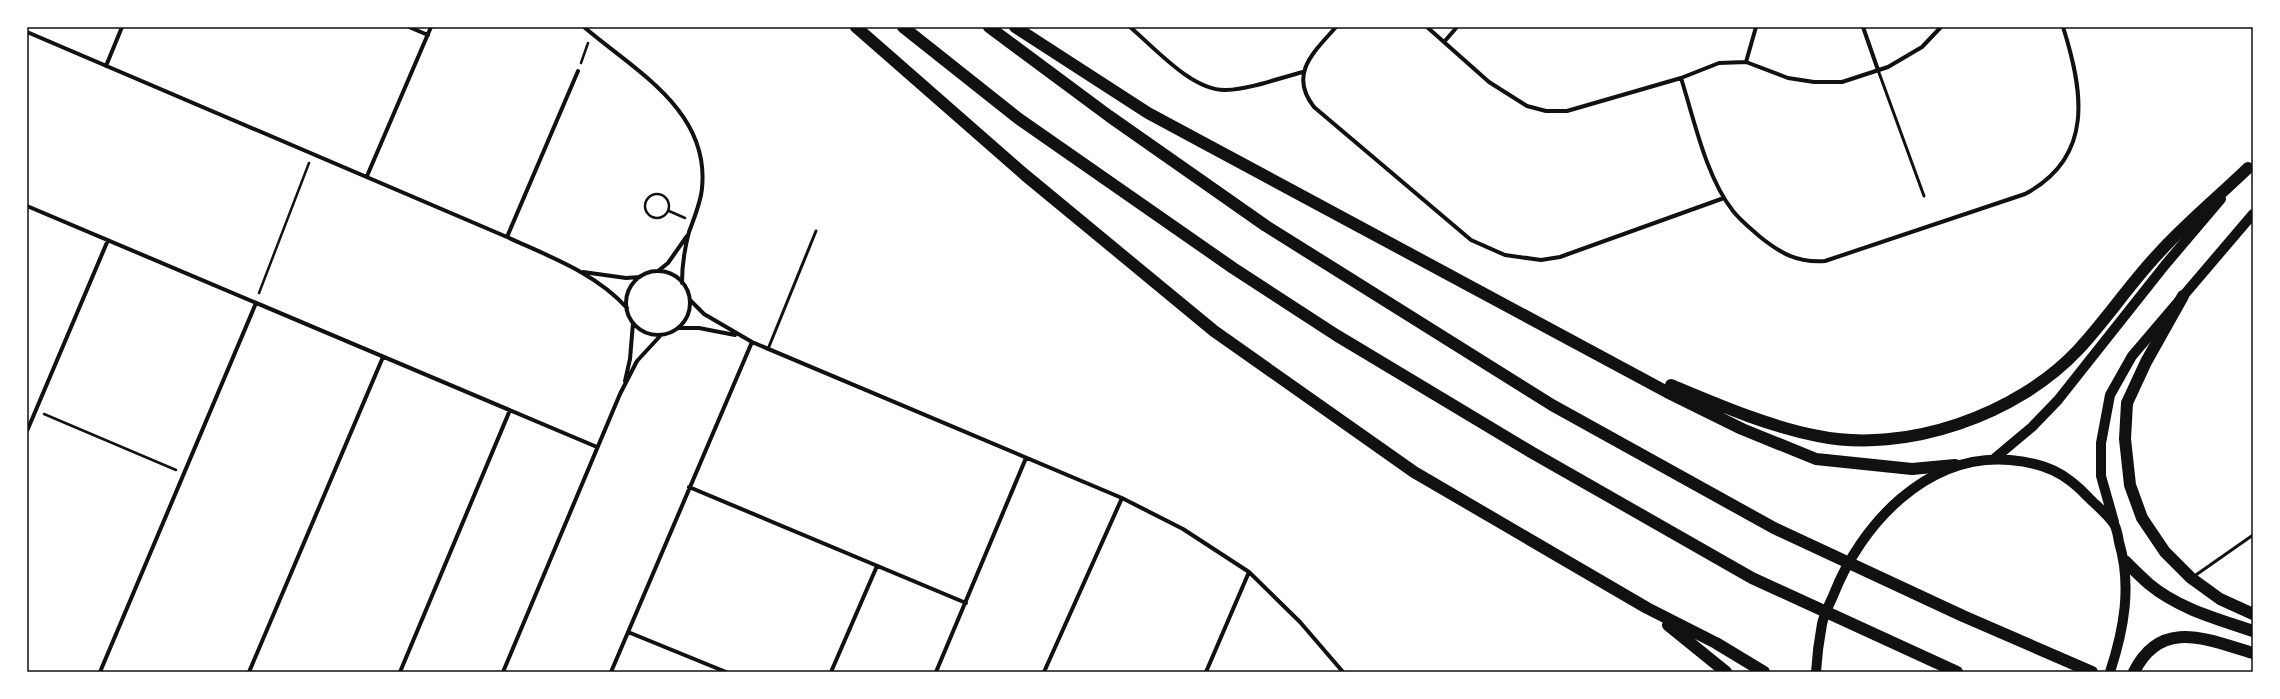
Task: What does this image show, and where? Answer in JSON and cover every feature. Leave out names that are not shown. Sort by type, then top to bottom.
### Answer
[{"type":"highway","points":[[856,27],[1026,175],[1214,331],[1414,472],[1647,608],[1716,643],[1764,672]]},
{"type":"highway","points":[[903,27],[1019,119],[1233,268],[1336,335],[1531,452],[1752,578],[1957,672]]},
{"type":"highway","points":[[989,27],[1109,116],[1266,226],[1552,405],[1774,528],[1963,616],[2092,672]]},
{"type":"highway","points":[[1015,27],[1148,113],[1609,360],[1742,429],[1816,459],[1912,468],[1955,465]]},
{"type":"highway","points":[[1609,360],[1750,418],[1819,436],[1864,441],[1910,436],[1959,424],[2000,408],[2038,385],[2077,351],[2158,254],[2250,165]]},
{"type":"highway","points":[[2183,296],[2146,362],[2127,404],[2125,439],[2130,485],[2142,518],[2165,552],[2191,578],[2220,599],[2253,614]]},
{"type":"highway","points":[[2125,561],[2150,585],[2172,600],[2199,612],[2253,632]]},
{"type":"highway","points":[[1647,608],[1726,672]]},
{"type":"highway","points":[[2134,672],[2143,657],[2153,647],[2166,640],[2180,636],[2195,636],[2253,654]]},
{"type":"main road","points":[[1995,458],[2032,427],[2058,400],[2165,264],[2250,165]]},
{"type":"main road","points":[[2110,672],[2124,618],[2127,590],[2125,561],[2101,476],[2101,442],[2110,395],[2132,356],[2253,214]]},
{"type":"main road","points":[[1816,672],[1822,623],[1839,580],[1856,549],[1883,515],[1912,488],[1955,465],[1995,458],[2033,462],[2059,472],[2082,490],[2114,524]]},
{"type":"street","points":[[106,66],[122,27]]},
{"type":"street","points":[[409,27],[428,35]]},
{"type":"street","points":[[367,176],[431,27]]},
{"type":"street","points":[[584,27],[649,79],[674,103],[686,120],[697,141],[701,162],[702,188],[689,234],[682,272],[682,282],[690,300],[704,314],[752,342],[1122,498],[1183,529],[1249,572],[1300,622],[1342,672]]},
{"type":"street","points":[[1130,27],[1194,81],[1213,89],[1234,89],[1303,72]]},
{"type":"street","points":[[1336,27],[1312,55],[1303,72],[1304,91],[1314,107],[1471,240],[1505,256],[1541,260],[1560,257],[1724,198]]},
{"type":"street","points":[[1427,27],[1490,82],[1527,106],[1546,111],[1567,111],[1681,78],[1719,63],[1746,62],[1788,78],[1814,82],[1842,82],[1888,67],[1922,47],[1941,27]]},
{"type":"street","points":[[1444,42],[1457,27]]},
{"type":"street","points":[[1746,62],[1756,27]]},
{"type":"street","points":[[1863,27],[1878,70]]},
{"type":"street","points":[[1681,78],[1712,175],[1724,198],[1744,223],[1776,250],[1799,260],[1812,262],[1838,257],[2025,194],[2049,178],[2059,167],[2070,148],[2077,122],[2078,82],[2063,27]]},
{"type":"street","points":[[27,32],[367,176],[507,237],[580,272],[604,287],[627,308],[633,323],[630,359],[620,394]]},
{"type":"street","points":[[27,35],[44,40]]},
{"type":"street","points":[[507,237],[578,71]]},
{"type":"street","points":[[27,206],[597,447]]},
{"type":"street","points":[[580,272],[626,278],[640,277],[658,271],[668,263],[689,234]]},
{"type":"street","points":[[27,431],[108,240]]},
{"type":"street","points":[[658,271],[672,274],[682,282]]},
{"type":"street","points":[[627,308],[629,291],[640,277]]},
{"type":"street","points":[[678,328],[687,315],[690,300]]},
{"type":"street","points":[[100,672],[256,303]]},
{"type":"street","points":[[633,323],[646,332],[661,335]]},
{"type":"street","points":[[503,672],[597,447],[620,394],[637,361],[661,335],[678,328],[699,328],[740,336]]},
{"type":"street","points":[[611,672],[752,342]]},
{"type":"street","points":[[249,672],[383,357]]},
{"type":"street","points":[[400,672],[510,410]]},
{"type":"street","points":[[936,672],[1026,458]]},
{"type":"street","points":[[689,487],[966,603]]},
{"type":"street","points":[[1044,672],[1122,498]]},
{"type":"street","points":[[831,672],[877,566]]},
{"type":"street","points":[[1206,672],[1249,572]]},
{"type":"street","points":[[628,632],[726,672]]},
{"type":"lane","points":[[1878,70],[1924,196]]},
{"type":"lane","points":[[768,349],[816,231]]},
{"type":"lane","points":[[2191,578],[2253,535]]},
{"type":"path","points":[[578,71],[592,34]]},
{"type":"path","points":[[256,303],[313,154]]},
{"type":"path","points":[[654,194],[660,194],[668,201],[669,211],[660,218],[654,218],[646,212],[646,201],[654,194]]},
{"type":"path","points":[[669,211],[693,222]]},
{"type":"path","points":[[36,410],[184,473]]}]
